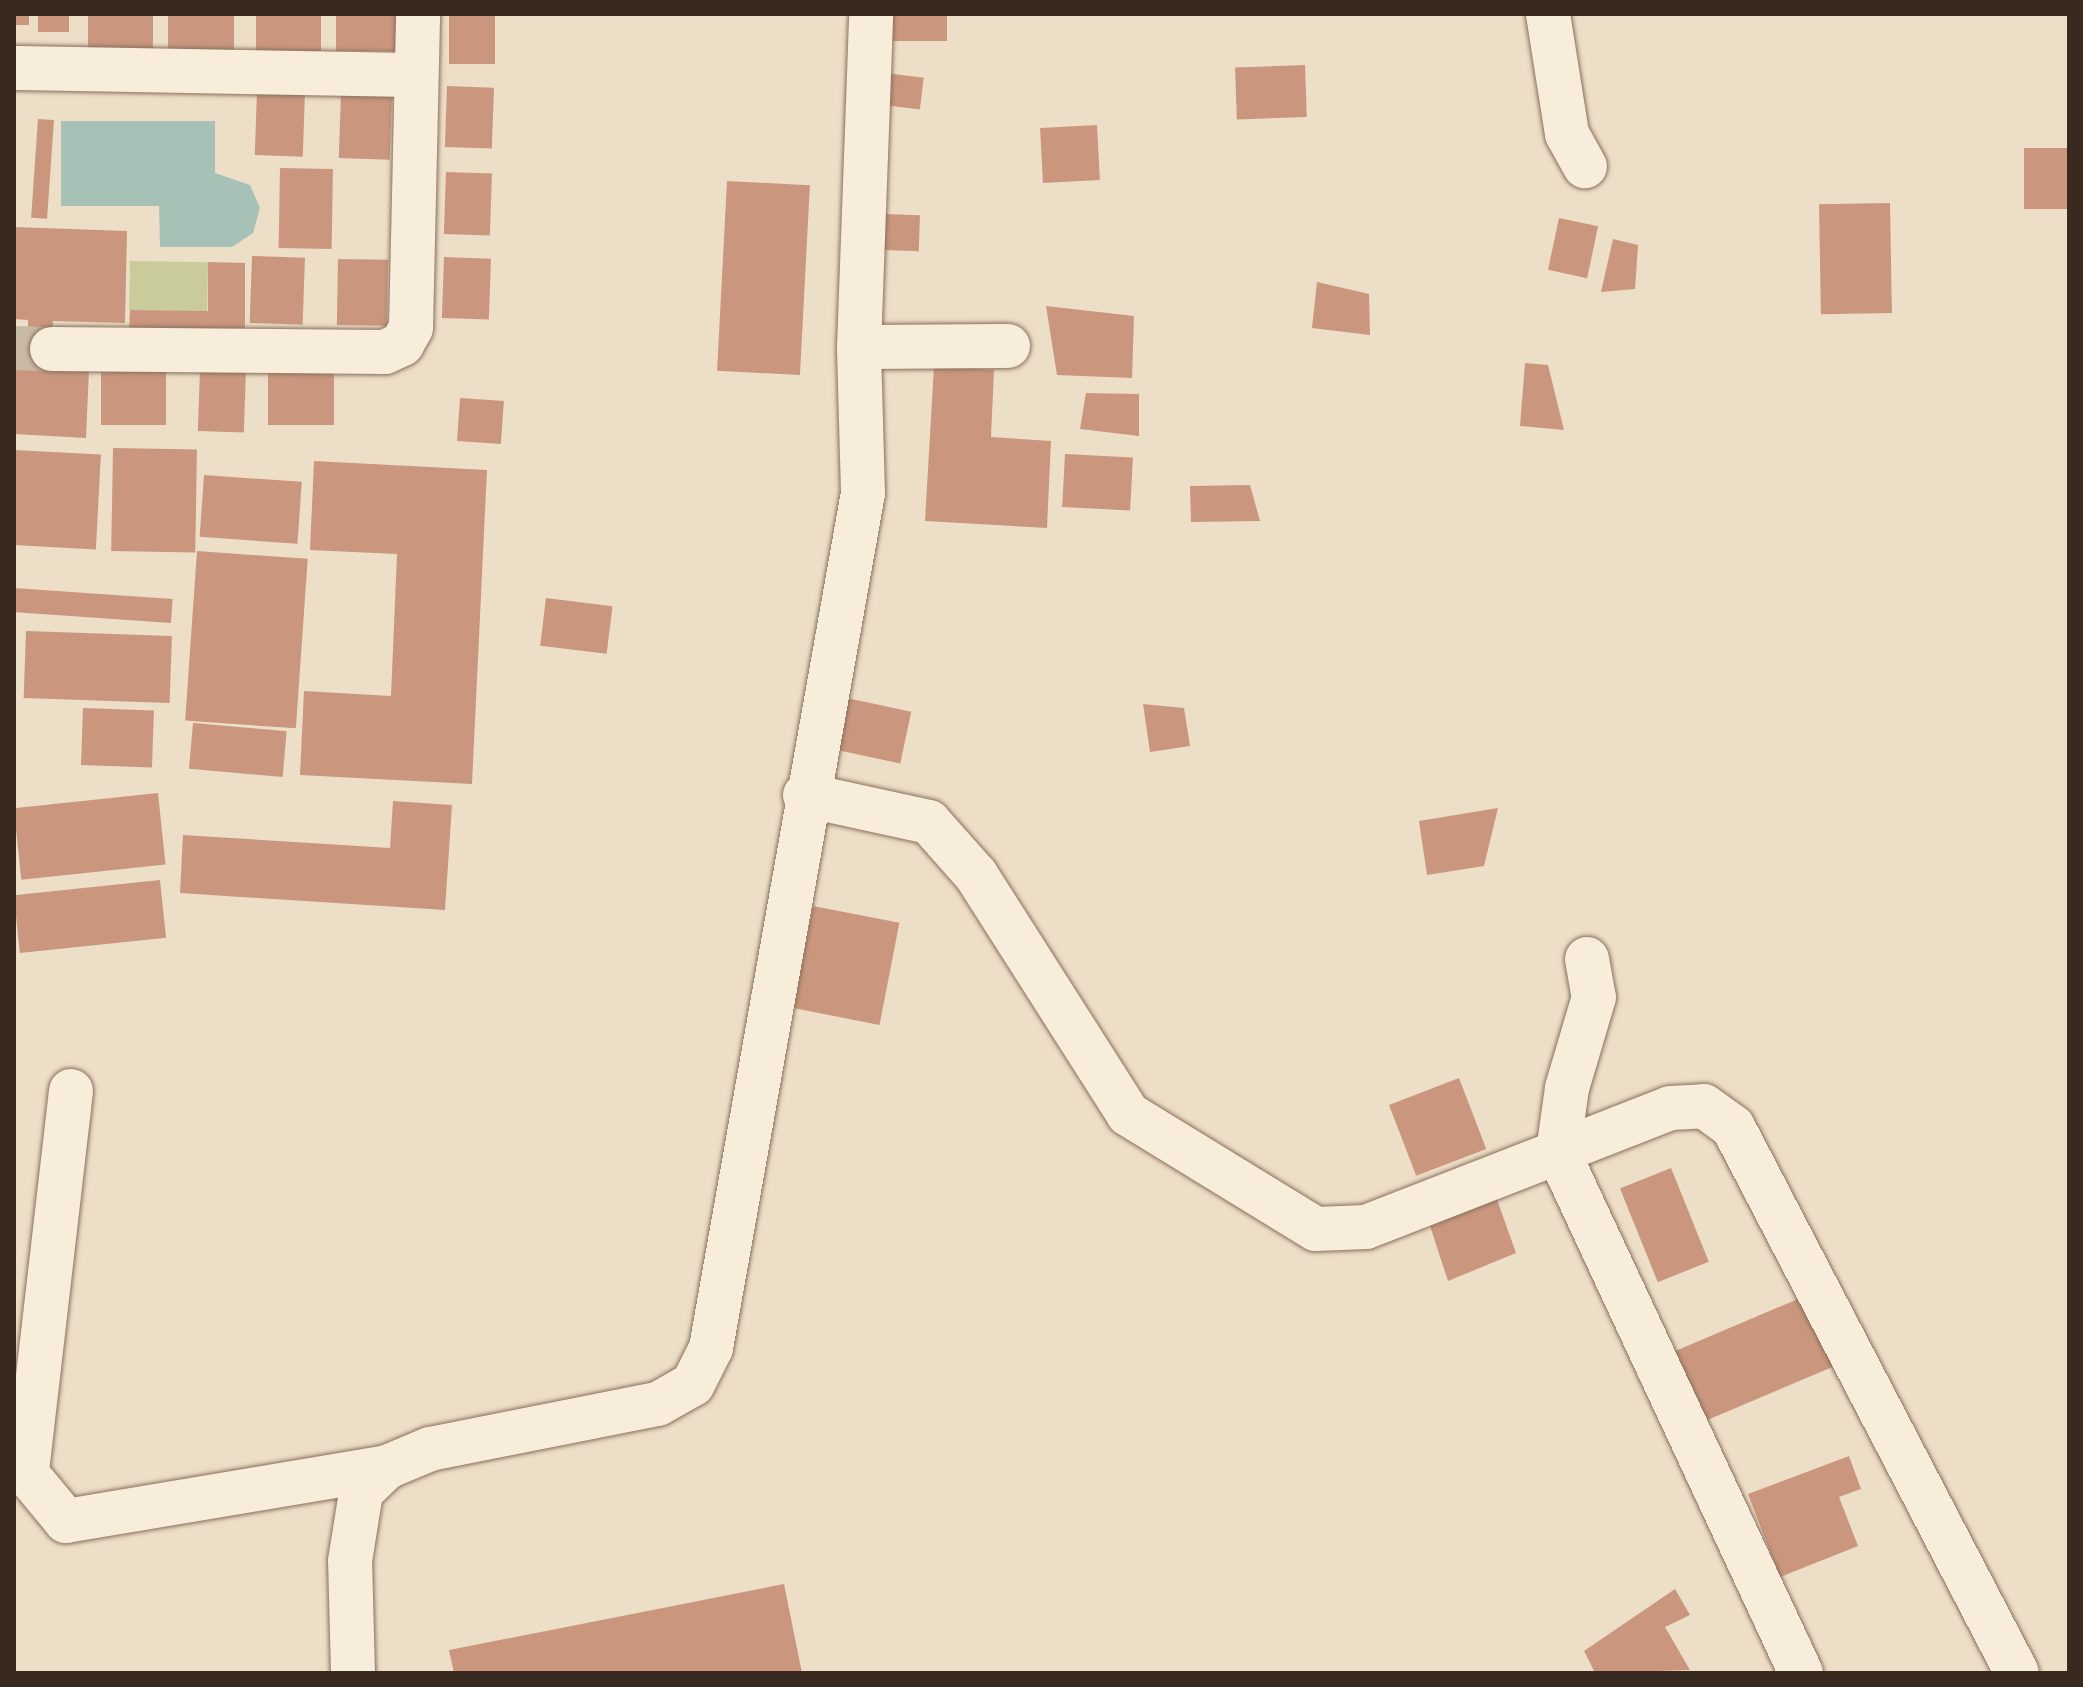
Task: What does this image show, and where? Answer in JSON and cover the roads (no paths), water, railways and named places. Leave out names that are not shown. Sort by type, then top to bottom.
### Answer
[{"type":"street","points":[[52,349],[375,352],[402,344],[411,328],[418,14]]},
{"type":"street","points":[[71,1091],[27,1474],[66,1521],[387,1467],[430,1449],[658,1404],[693,1384],[711,1348],[805,795],[863,493],[859,347],[871,14]]},
{"type":"street","points":[[1548,14],[1567,134],[1585,166]]},
{"type":"street","points":[[14,68],[416,75]]},
{"type":"street","points":[[859,347],[1008,346]]},
{"type":"street","points":[[805,795],[929,822],[976,875],[1128,1114],[1316,1229],[1366,1227],[1670,1108],[1704,1106],[1733,1127],[2017,1673]]},
{"type":"street","points":[[1587,959],[1594,997],[1567,1088],[1558,1152],[1801,1673]]},
{"type":"street","points":[[353,1673],[352,1547],[361,1492],[387,1467]]},
{"type":"tunnel","points":[[14,348],[52,349]]}]
